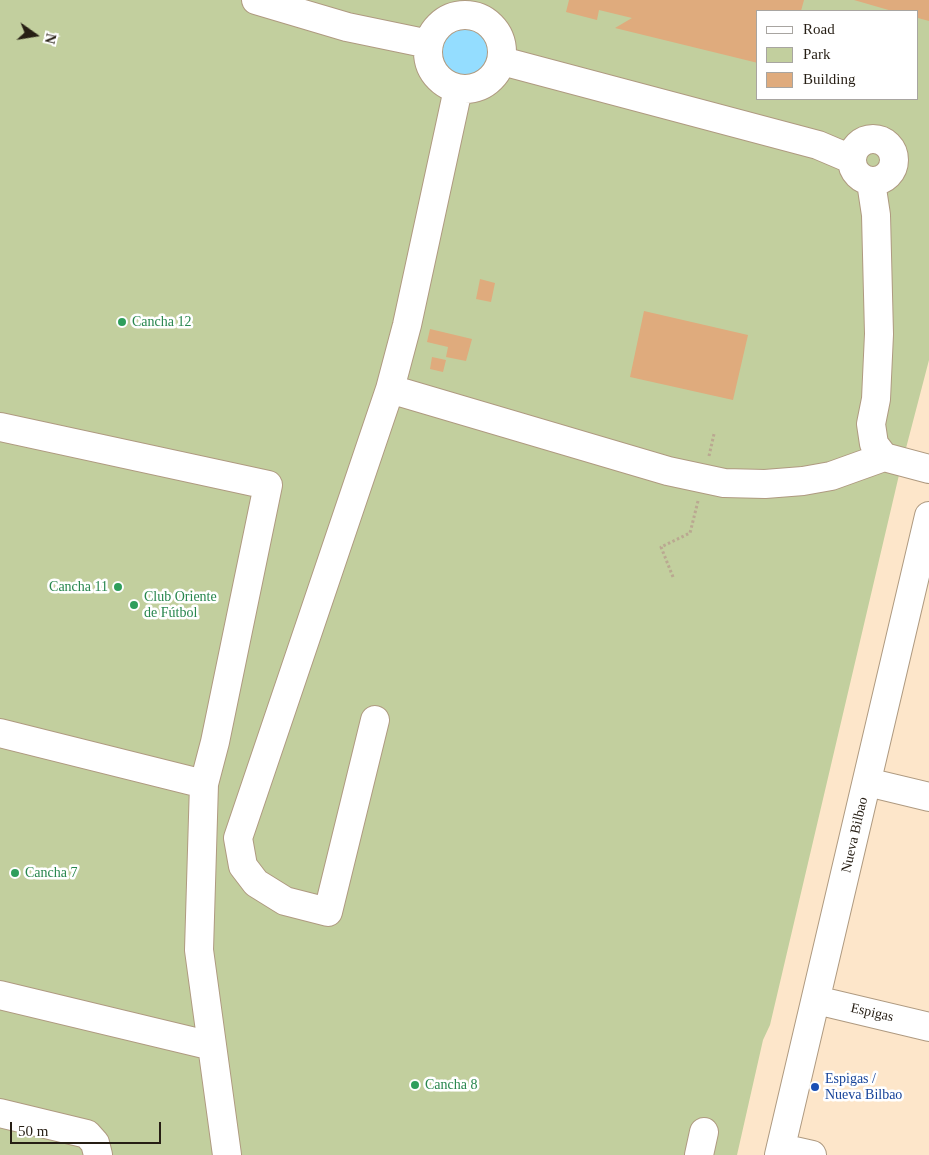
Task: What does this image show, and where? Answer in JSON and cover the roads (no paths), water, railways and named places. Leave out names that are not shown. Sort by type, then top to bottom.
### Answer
[{"type":"street","points":[[256,0],[347,27],[429,44]]},
{"type":"street","points":[[477,9],[495,29],[501,39],[502,61],[498,72],[481,87],[470,90],[458,89],[447,85],[434,72],[428,56],[429,44],[433,33],[450,17],[477,9]]},
{"type":"street","points":[[502,61],[836,151],[851,159]]},
{"type":"street","points":[[375,720],[328,912],[285,901],[256,883],[243,866],[238,838],[390,389],[407,325],[458,89]]},
{"type":"street","points":[[874,138],[889,146],[893,153],[894,162],[892,170],[886,176],[879,181],[871,182],[860,178],[853,170],[851,159],[853,150],[858,144],[865,139],[874,138]]},
{"type":"street","points":[[871,182],[876,215],[879,334],[876,399],[871,424],[874,444],[884,457]]},
{"type":"street","points":[[390,389],[668,471],[724,483],[765,484],[803,481],[831,476],[884,457],[929,469]]},
{"type":"street","points":[[0,427],[268,484],[215,742],[204,784],[199,950],[227,1155]]},
{"type":"street","name":"Nueva Bilbao","points":[[780,1152],[929,516]]},
{"type":"street","points":[[0,733],[204,784]]},
{"type":"street","points":[[867,782],[929,797]]},
{"type":"street","points":[[0,995],[212,1046]]},
{"type":"street","name":"Espigas","points":[[816,1000],[929,1027]]},
{"type":"street","points":[[0,1113],[87,1134],[95,1151]]},
{"type":"street","points":[[780,1152],[812,1155]]},
{"type":"water","points":[[458,27],[468,27],[481,34],[488,47],[488,57],[481,70],[468,77],[458,77],[449,73],[442,66],[438,57],[438,47],[442,38],[449,31]]},
{"type":"place","name":"Cancha 12","points":[[122,322]]},
{"type":"place","name":"Cancha 11","points":[[118,587]]},
{"type":"place","name":"Club Oriente de Fútbol","points":[[134,605]]},
{"type":"place","name":"Cancha 7","points":[[15,873]]},
{"type":"place","name":"Cancha 8","points":[[415,1085]]},
{"type":"place","name":"Espigas / Nueva Bilbao","points":[[815,1087]]}]
